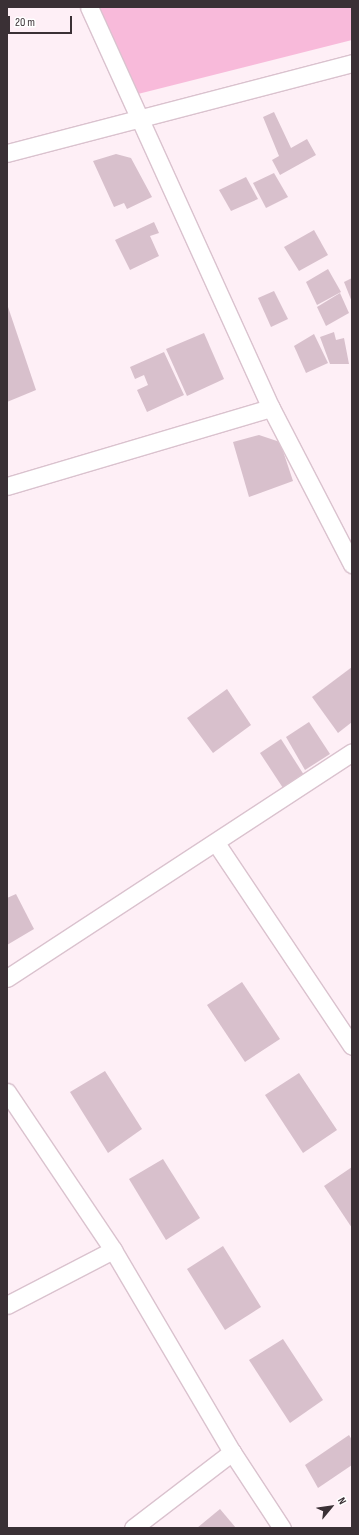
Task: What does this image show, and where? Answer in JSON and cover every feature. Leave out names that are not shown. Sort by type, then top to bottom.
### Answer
[{"type":"street","points":[[89,7],[271,408],[352,564]]},
{"type":"street","points":[[7,153],[352,63]]},
{"type":"street","points":[[7,486],[271,408]]},
{"type":"street","points":[[7,978],[216,843],[352,752]]},
{"type":"street","points":[[216,843],[352,1046]]},
{"type":"street","points":[[7,1092],[113,1250],[232,1452],[282,1528]]},
{"type":"street","points":[[7,1305],[113,1250]]},
{"type":"street","points":[[133,1528],[232,1452]]},
{"type":"shaded area","points":[[89,7],[352,7],[352,40],[130,96]]},
{"type":"building","points":[[274,112],[291,148],[307,139],[316,155],[280,175],[272,160],[279,156],[263,117]]},
{"type":"building","points":[[116,154],[131,158],[152,197],[127,209],[124,203],[114,207],[93,161]]},
{"type":"building","points":[[274,173],[288,197],[266,208],[253,183]]},
{"type":"building","points":[[246,177],[258,199],[231,211],[219,190]]},
{"type":"building","points":[[154,222],[159,233],[150,236],[159,256],[130,270],[115,240]]},
{"type":"building","points":[[314,230],[328,255],[299,271],[284,247]]},
{"type":"building","points":[[328,269],[341,292],[317,305],[306,282]]},
{"type":"building","points":[[352,278],[352,302],[344,282]]},
{"type":"building","points":[[274,291],[288,319],[271,327],[258,298]]},
{"type":"building","points":[[340,293],[349,313],[326,326],[317,307]]},
{"type":"building","points":[[7,304],[36,390],[7,402]]},
{"type":"building","points":[[334,332],[336,340],[344,338],[349,364],[330,364],[320,337]]},
{"type":"building","points":[[204,333],[224,379],[187,396],[166,349]]},
{"type":"building","points":[[314,334],[328,363],[306,373],[294,346]]},
{"type":"building","points":[[164,352],[184,395],[147,412],[137,390],[148,385],[144,375],[135,379],[130,367]]},
{"type":"building","points":[[259,435],[280,442],[293,481],[249,497],[233,442]]},
{"type":"building","points":[[352,667],[352,722],[338,733],[312,697]]},
{"type":"building","points":[[227,689],[251,725],[213,753],[187,718]]},
{"type":"building","points":[[309,722],[330,754],[305,770],[286,737]]},
{"type":"building","points":[[281,739],[304,775],[283,788],[260,753]]},
{"type":"building","points":[[16,894],[34,929],[7,945],[7,898]]},
{"type":"building","points":[[242,982],[280,1039],[245,1062],[207,1005]]},
{"type":"building","points":[[105,1071],[142,1129],[108,1153],[70,1092]]},
{"type":"building","points":[[299,1073],[337,1130],[303,1153],[265,1095]]},
{"type":"building","points":[[163,1159],[200,1218],[166,1240],[129,1179]]},
{"type":"building","points":[[352,1167],[352,1228],[324,1186]]},
{"type":"building","points":[[223,1246],[261,1307],[225,1330],[187,1269]]},
{"type":"building","points":[[283,1339],[323,1400],[290,1423],[249,1360]]},
{"type":"building","points":[[349,1435],[352,1440],[352,1465],[318,1488],[305,1465]]},
{"type":"building","points":[[220,1509],[236,1528],[197,1528]]}]
